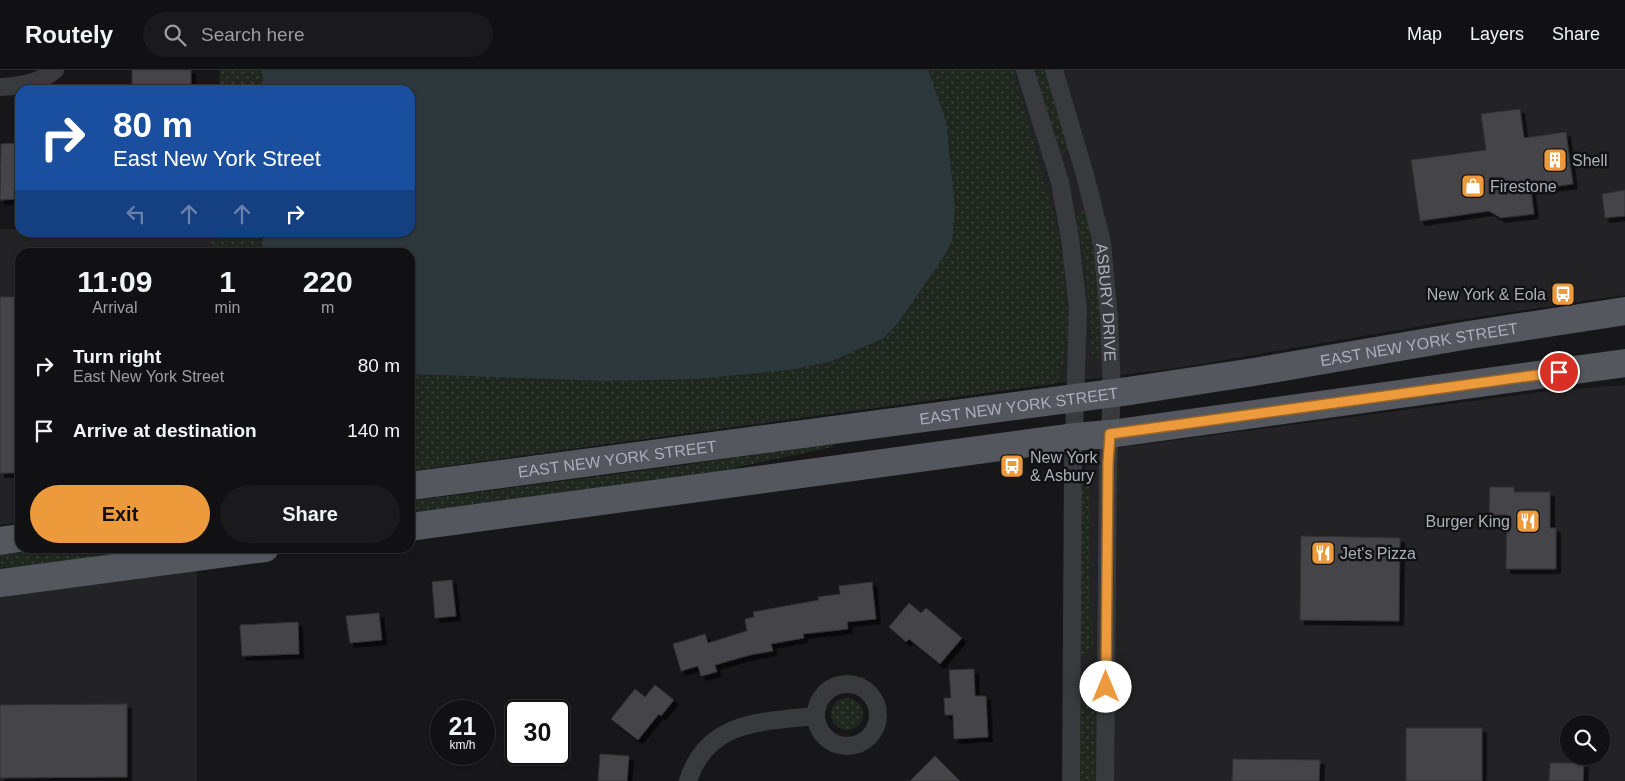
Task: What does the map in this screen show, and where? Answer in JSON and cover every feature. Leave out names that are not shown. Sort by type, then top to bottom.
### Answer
[{"type":"main road","name":"EAST NEW YORK STREET","points":[[415,485],[1112,393],[1254,372],[1469,335],[1625,311]]},
{"type":"main road","points":[[415,525],[1074,437],[1110,434],[1625,363]]},
{"type":"main road","points":[[0,540],[15,538]]},
{"type":"main road","points":[[0,583],[227,553]]},
{"type":"street","points":[[19,85],[29,84],[48,76],[55,70]]},
{"type":"street","name":"ASBURY DRIVE","points":[[1025,70],[1060,182],[1070,239],[1078,309],[1074,437],[1071,781]]},
{"type":"street","name":"ASBURY DRIVE","points":[[1054,70],[1085,175],[1102,243],[1109,318],[1112,393],[1108,469],[1105,781]]},
{"type":"street","points":[[0,87],[15,85]]},
{"type":"street","points":[[688,781],[693,766],[702,752],[714,740],[730,731],[756,723],[815,716]]},
{"type":"shaded area","points":[[220,70],[1014,70],[1056,222],[1064,264],[1070,332],[1059,383],[415,470],[415,248],[212,248],[211,237],[415,237],[415,85],[219,85]]},
{"type":"shaded area","points":[[263,70],[928,70],[946,121],[955,208],[952,241],[944,256],[898,323],[884,338],[829,362],[789,370],[695,379],[605,381],[415,374],[415,248],[263,248],[263,237],[415,237],[415,85],[263,85]]},
{"type":"shaded area","points":[[1014,70],[1625,70],[1625,295],[1444,322],[1177,368],[1059,383],[1070,332],[1064,264],[1056,222]]},
{"type":"shaded area","points":[[1032,70],[1046,70],[1069,150],[1061,153],[1057,147]]},
{"type":"shaded area","points":[[1086,212],[1097,259],[1101,358],[1093,357],[1091,352],[1087,282],[1077,224],[1078,213]]},
{"type":"shaded area","points":[[0,229],[15,229],[15,237],[211,237],[212,248],[15,248],[15,523],[0,525]]},
{"type":"shaded area","points":[[1625,385],[1625,781],[1078,781],[1086,452],[1548,391]]},
{"type":"shaded area","points":[[833,443],[833,447],[715,472],[415,512],[415,500],[670,467]]},
{"type":"shaded area","points":[[1087,472],[1090,475],[1090,590],[1093,647],[1086,656],[1079,654],[1078,477],[1082,473]]},
{"type":"shaded area","points":[[16,553],[126,553],[0,568],[0,555]]},
{"type":"shaded area","points":[[197,570],[197,781],[0,781],[0,590]]},
{"type":"shaded area","points":[[847,698],[853,699],[858,703],[862,708],[862,720],[858,725],[853,729],[847,730],[841,729],[836,725],[832,720],[831,714],[832,708],[836,703],[841,699]]},
{"type":"shaded area","points":[[1088,704],[1095,708],[1099,714],[1097,781],[1075,781],[1077,714],[1081,708]]},
{"type":"building","points":[[132,70],[191,70],[191,85],[132,85]]},
{"type":"building","name":"Firestone","points":[[1520,109],[1524,138],[1566,132],[1573,184],[1531,190],[1534,214],[1501,218],[1489,211],[1420,221],[1411,160],[1486,150],[1481,114]]},
{"type":"building","points":[[15,143],[15,199],[0,200],[1,144]]},
{"type":"building","name":"Shell","points":[[1625,190],[1625,216],[1605,218],[1602,194]]},
{"type":"building","points":[[0,297],[15,297],[15,473],[0,473]]},
{"type":"building","name":"Burger King","points":[[1490,487],[1514,487],[1514,492],[1550,492],[1550,528],[1556,528],[1556,569],[1506,569],[1507,515],[1489,515]]},
{"type":"building","points":[[1301,536],[1400,538],[1399,621],[1300,620]]},
{"type":"building","points":[[452,580],[456,616],[435,618],[432,582]]},
{"type":"building","points":[[872,582],[876,619],[847,622],[848,629],[803,634],[804,638],[771,644],[773,651],[750,655],[715,665],[717,672],[701,676],[698,666],[681,671],[673,644],[705,634],[708,643],[747,631],[745,619],[754,617],[753,612],[819,600],[818,597],[840,594],[839,586]]},
{"type":"building","points":[[909,603],[921,613],[926,608],[962,638],[940,664],[909,639],[906,642],[889,627]]},
{"type":"building","points":[[379,613],[382,640],[350,643],[346,616]]},
{"type":"building","points":[[298,622],[299,654],[242,656],[240,625]]},
{"type":"building","points":[[974,669],[975,696],[986,696],[988,737],[954,739],[953,715],[945,715],[944,698],[951,698],[949,670]]},
{"type":"building","points":[[655,685],[674,700],[661,716],[659,714],[638,740],[611,719],[635,689],[645,697]]},
{"type":"building","points":[[127,704],[127,777],[0,778],[0,705]]},
{"type":"building","points":[[1406,728],[1482,728],[1482,781],[1406,781]]},
{"type":"building","points":[[600,754],[629,756],[627,781],[598,781]]},
{"type":"building","points":[[935,756],[960,781],[910,781]]},
{"type":"building","points":[[1233,759],[1320,760],[1319,781],[1232,781]]},
{"type":"building","points":[[1550,763],[1584,765],[1583,781],[1549,781]]},
{"type":"place","name":"Shell","points":[[1555,160]]},
{"type":"place","name":"Firestone","points":[[1473,186]]},
{"type":"place","name":"New York & Eola","points":[[1563,294]]},
{"type":"place","name":"New York & Asbury","points":[[1012,466]]},
{"type":"place","name":"Burger King","points":[[1528,521]]},
{"type":"place","name":"Jet's Pizza","points":[[1323,553]]},
{"type":"route","points":[[1106,687],[1108,463],[1110,434],[1559,372]]}]
